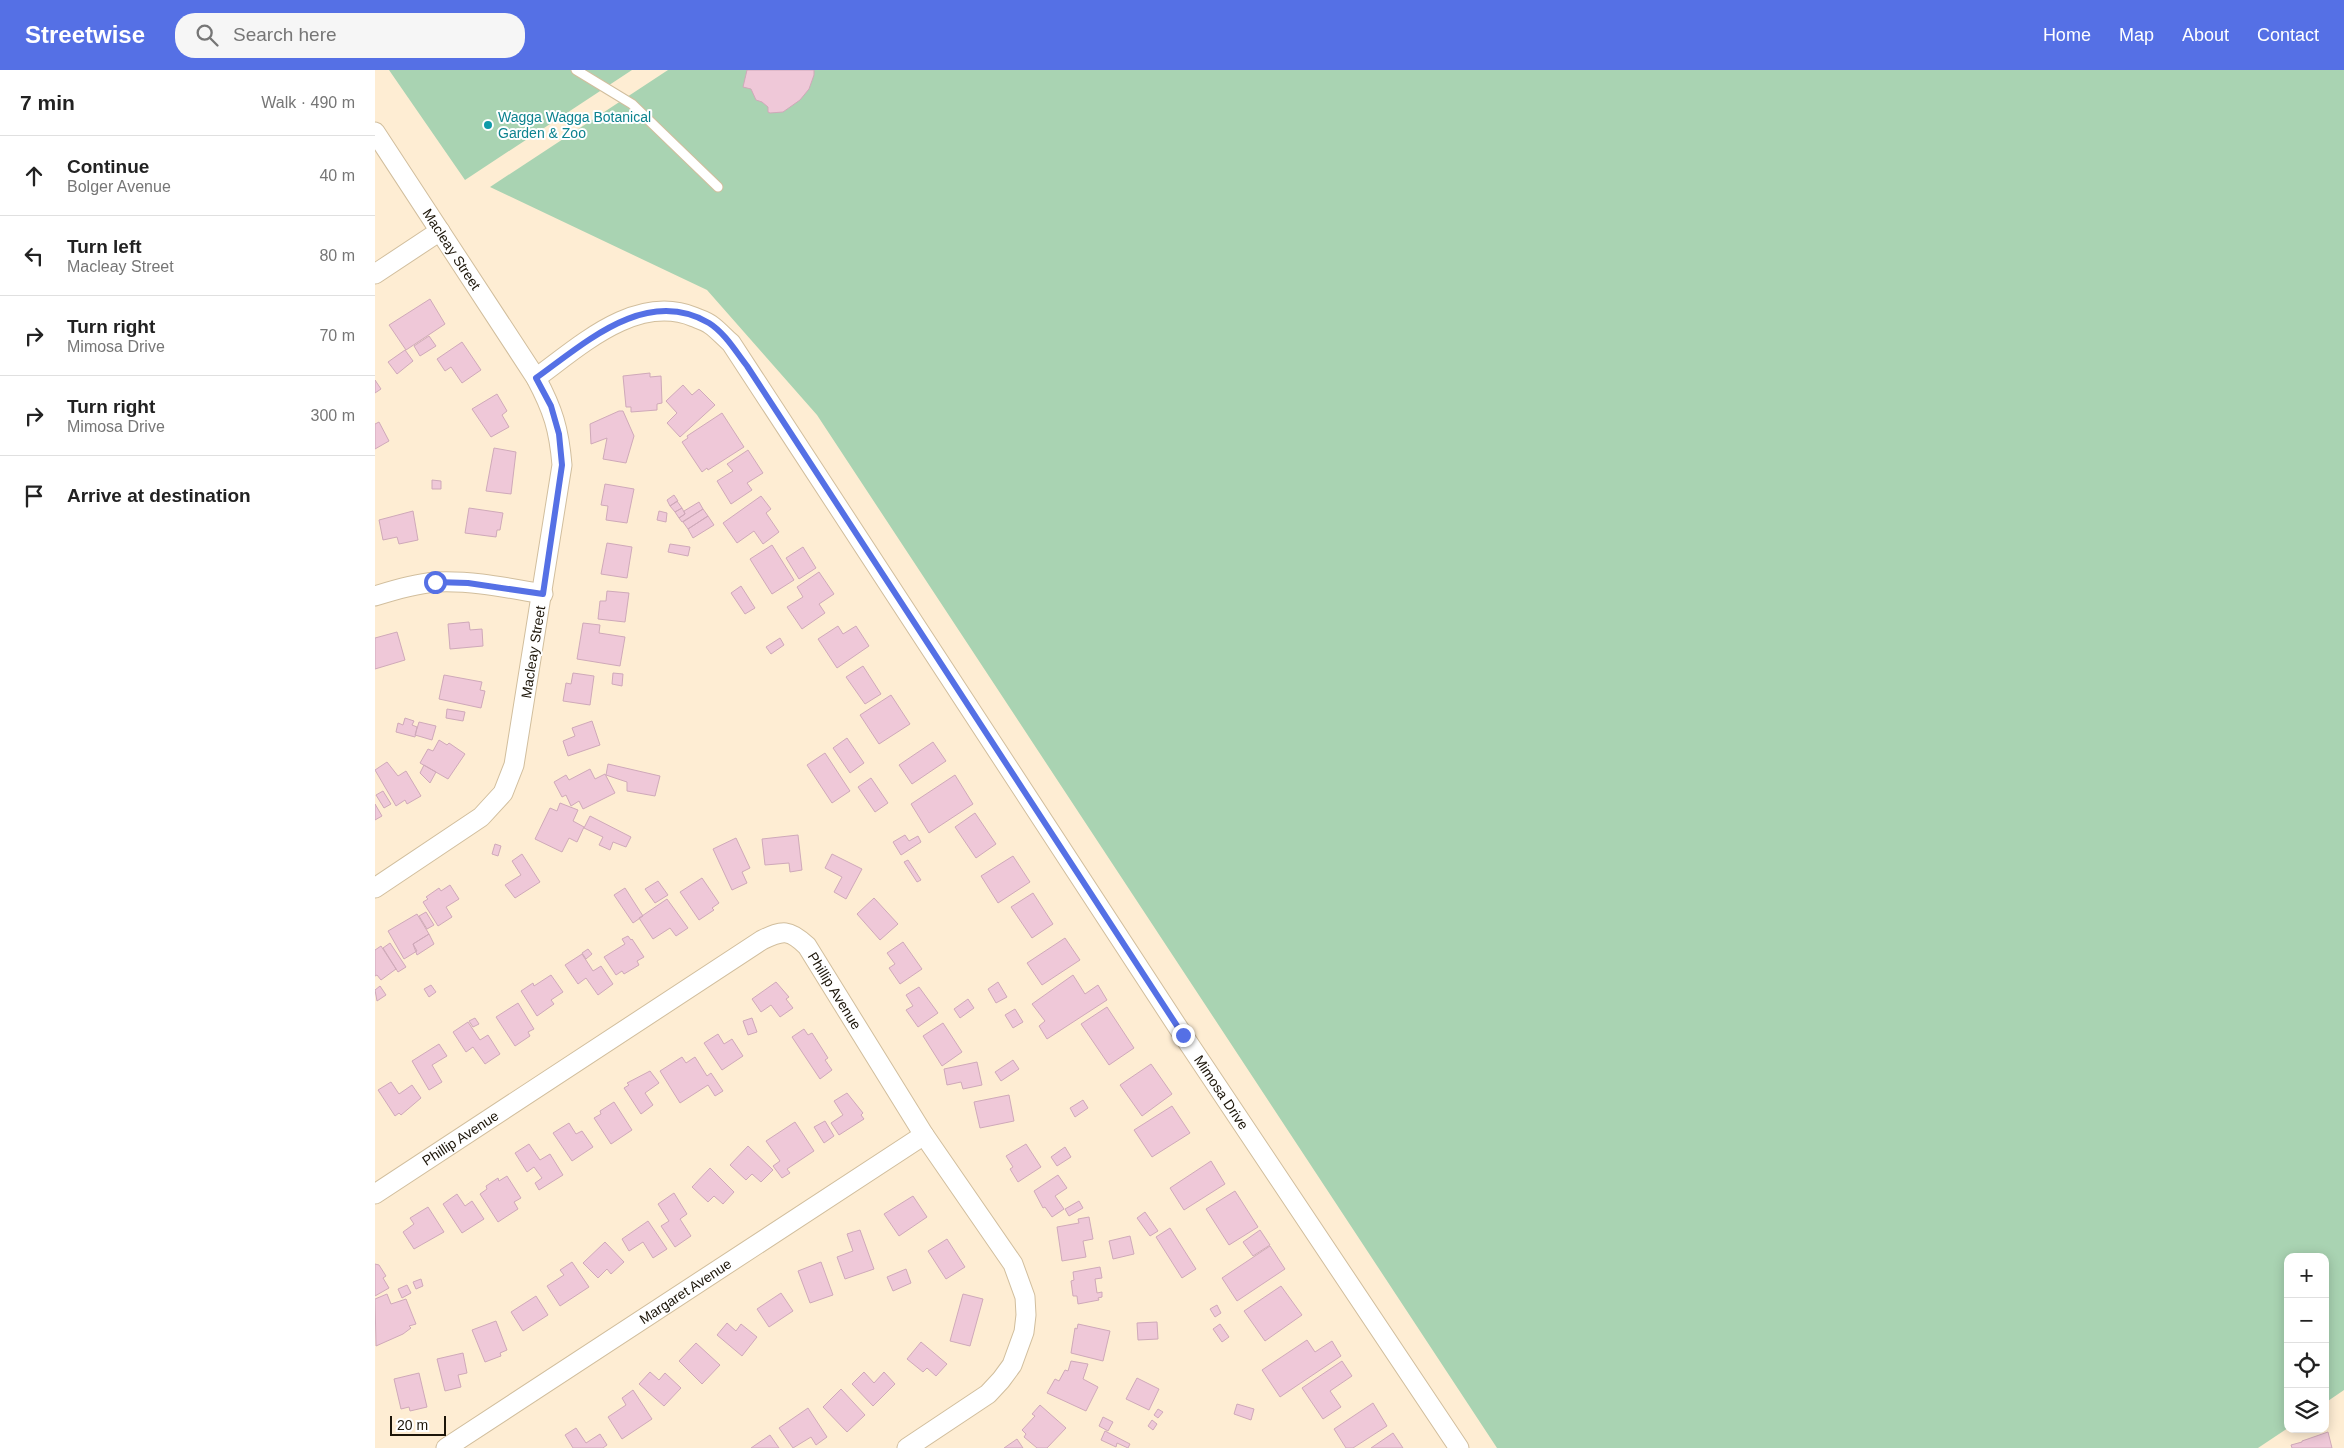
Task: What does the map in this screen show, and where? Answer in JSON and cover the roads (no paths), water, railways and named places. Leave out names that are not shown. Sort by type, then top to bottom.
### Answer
[{"type":"street","name":"Macleay Street","points":[[375,132],[536,378],[551,406],[559,434],[562,465],[543,594],[514,765],[503,793],[481,817],[375,888]]},
{"type":"street","points":[[375,274],[439,230]]},
{"type":"street","name":"Mimosa Drive","points":[[536,378],[597,335],[619,322],[642,314],[664,311],[686,314],[710,324],[731,343],[1183,1035],[1459,1448]]},
{"type":"street","points":[[375,596],[401,588],[435,582],[468,583],[543,594]]},
{"type":"street","name":"Phillip Avenue","points":[[375,1194],[762,940],[784,931],[791,934],[807,946],[924,1135],[1013,1264],[1025,1297],[1027,1315],[1019,1348],[1012,1364],[1001,1380],[988,1394],[907,1448]]},
{"type":"street","name":"Margaret Avenue","points":[[446,1448],[924,1135]]},
{"type":"lane","points":[[576,70],[632,104],[718,187]]},
{"type":"place","name":"Wagga Wagga Botanical Garden & Zoo","points":[[488,125]]}]
